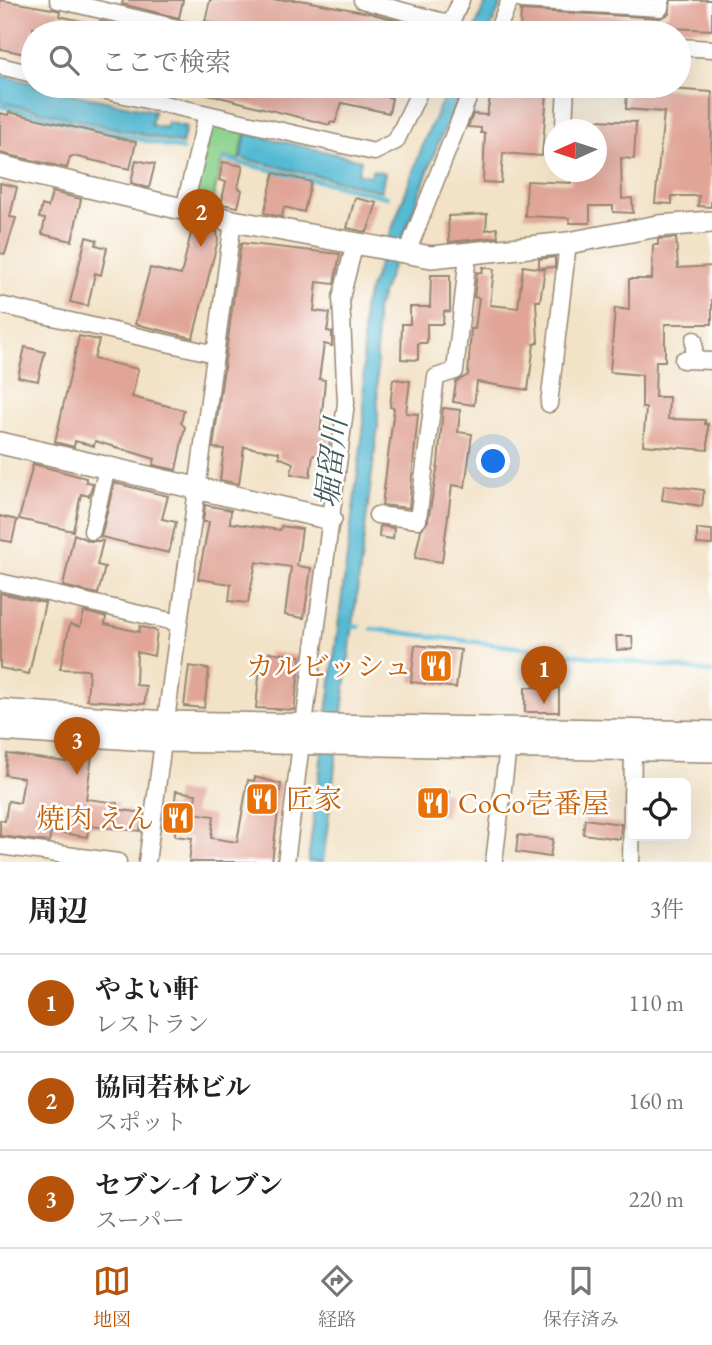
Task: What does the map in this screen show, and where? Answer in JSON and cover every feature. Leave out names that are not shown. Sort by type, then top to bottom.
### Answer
[{"type":"street","points":[[58,0],[148,21]]},
{"type":"street","points":[[362,0],[441,21]]},
{"type":"street","points":[[452,21],[461,0]]},
{"type":"street","points":[[501,21],[510,0]]},
{"type":"street","points":[[522,0],[660,8],[661,0]]},
{"type":"street","points":[[691,48],[712,49]]},
{"type":"street","points":[[0,66],[21,71]]},
{"type":"street","points":[[137,98],[374,152],[396,141],[415,98]]},
{"type":"street","points":[[405,253],[468,98]]},
{"type":"street","points":[[564,119],[565,98]]},
{"type":"street","points":[[184,209],[206,114]]},
{"type":"street","points":[[0,166],[233,221],[431,257],[568,243],[658,226],[712,222]]},
{"type":"street","points":[[147,862],[233,221]]},
{"type":"street","points":[[548,404],[568,243]]},
{"type":"street","points":[[286,862],[309,734],[346,403],[341,298],[365,245]]},
{"type":"street","points":[[377,515],[418,520],[436,377],[456,371],[468,255]]},
{"type":"street","points":[[0,305],[215,354]]},
{"type":"street","points":[[694,340],[689,360],[712,361]]},
{"type":"street","points":[[0,443],[331,519]]},
{"type":"street","points":[[92,531],[107,468]]},
{"type":"street","points":[[0,582],[179,623]]},
{"type":"street","points":[[0,710],[164,732]]},
{"type":"street","points":[[0,730],[347,735],[712,732]]},
{"type":"street","points":[[347,735],[508,747],[712,751]]},
{"type":"street","points":[[494,862],[508,747]]},
{"type":"street","points":[[631,862],[633,750]]},
{"type":"street","points":[[0,846],[118,862]]},
{"type":"green space","points":[[217,126],[245,133],[239,160],[223,157],[211,207],[199,204],[194,197],[210,130]]},
{"type":"water","points":[[487,0],[503,0],[493,21],[478,21]]},
{"type":"water","points":[[0,75],[21,80],[21,98],[91,98],[154,111],[151,125],[166,128],[167,122],[186,127],[182,144],[0,102]]},
{"type":"water","points":[[444,98],[459,98],[438,144],[376,310],[378,426],[323,862],[308,862],[364,424],[363,308],[425,139]]},
{"type":"water","points":[[246,133],[361,160],[358,174],[371,176],[372,170],[385,173],[381,191],[240,158]]},
{"type":"building","points":[[0,0],[60,11],[59,16],[81,21],[21,21],[21,53],[0,49]]},
{"type":"building","points":[[123,0],[183,0],[179,18],[122,4]]},
{"type":"building","points":[[210,0],[300,0],[399,21],[205,21]]},
{"type":"building","points":[[671,0],[712,0],[712,30],[691,29],[691,21],[520,21],[521,10],[660,18],[669,14]]},
{"type":"building","points":[[691,91],[712,92],[711,207],[698,206],[699,196],[672,196],[672,204],[655,203],[664,112],[626,109],[626,98],[691,98]]},
{"type":"building","points":[[224,98],[392,98],[389,113],[342,103],[335,123],[330,122],[330,125]]},
{"type":"building","points":[[490,98],[547,98],[542,156],[503,153],[501,183],[483,182],[485,133],[481,133],[481,128],[468,127],[473,114],[487,115]]},
{"type":"building","points":[[9,112],[136,142],[130,169],[73,156],[70,157],[67,168],[0,153],[0,113],[8,115]]},
{"type":"building","points":[[607,121],[636,122],[634,159],[621,158],[622,199],[632,198],[633,213],[613,212],[613,206],[590,206],[590,223],[570,223],[569,218],[525,216],[527,181],[607,182]]},
{"type":"building","points":[[136,160],[155,164],[149,188],[131,183]]},
{"type":"building","points":[[223,162],[243,166],[238,188],[242,190],[238,207],[221,204],[226,182],[219,180]]},
{"type":"building","points":[[274,173],[311,182],[304,212],[284,207],[282,217],[264,213]]},
{"type":"building","points":[[0,183],[17,187],[10,217],[16,218],[5,254],[0,253]]},
{"type":"building","points":[[52,192],[81,199],[72,241],[42,234],[45,219],[39,218],[42,205],[48,207]]},
{"type":"building","points":[[355,198],[377,203],[367,232],[347,228]]},
{"type":"building","points":[[487,214],[486,230],[497,228],[498,237],[449,242],[448,216]]},
{"type":"building","points":[[193,225],[217,231],[218,240],[193,338],[135,324],[150,268],[181,275]]},
{"type":"building","points":[[86,237],[97,240],[96,245],[107,248],[101,275],[95,273],[88,306],[70,302]]},
{"type":"building","points":[[676,238],[678,268],[712,266],[712,324],[665,324],[665,361],[656,361],[655,397],[669,397],[668,419],[705,420],[705,424],[708,424],[708,450],[643,445],[646,408],[642,408],[642,375],[610,372],[615,308],[629,310],[629,279],[652,279],[653,245],[658,245],[658,239]]},
{"type":"building","points":[[241,243],[340,254],[334,284],[317,282],[314,311],[330,313],[327,331],[332,332],[332,346],[324,344],[319,379],[325,380],[320,437],[330,438],[328,457],[313,455],[310,477],[291,474],[293,463],[279,457],[279,452],[244,447],[239,484],[220,480],[224,449],[213,448]]},
{"type":"building","points":[[555,257],[555,267],[539,268],[539,259]]},
{"type":"building","points":[[523,266],[545,269],[540,301],[536,301],[538,343],[534,344],[528,390],[477,382],[474,405],[453,402],[456,382],[468,375],[471,329],[475,329],[479,298],[474,297],[477,272],[482,273],[483,267],[494,269],[490,305],[518,308]]},
{"type":"building","points":[[431,275],[450,275],[450,312],[444,311],[443,324],[427,324],[427,343],[418,343],[418,360],[401,359],[402,324],[410,324],[410,307],[430,307]]},
{"type":"building","points":[[79,336],[99,340],[94,359],[138,369],[132,397],[184,410],[181,423],[185,427],[176,470],[153,465],[155,459],[95,441],[94,446],[75,441],[74,447],[55,442]]},
{"type":"building","points":[[25,347],[45,352],[38,381],[18,377]]},
{"type":"building","points":[[393,379],[410,381],[406,413],[418,414],[409,508],[382,505],[394,408],[390,407]]},
{"type":"building","points":[[443,408],[460,410],[458,432],[472,434],[465,487],[452,485],[442,562],[415,558],[421,530],[428,521],[438,464]]},
{"type":"building","points":[[33,464],[86,478],[86,482],[93,483],[89,496],[81,494],[73,531],[19,519]]},
{"type":"building","points":[[114,483],[168,496],[162,519],[176,522],[169,553],[101,537]]},
{"type":"building","points":[[664,485],[704,490],[702,506],[662,500]]},
{"type":"building","points":[[205,505],[231,510],[230,523],[280,530],[281,526],[302,529],[297,566],[311,568],[304,618],[285,615],[291,567],[256,562],[248,603],[229,601],[231,584],[198,579],[209,522],[203,522]]},
{"type":"building","points":[[0,516],[17,520],[12,542],[0,540]]},
{"type":"building","points":[[380,526],[394,528],[393,539],[379,537]]},
{"type":"building","points":[[697,529],[712,530],[712,545],[697,544]]},
{"type":"building","points":[[74,534],[90,541],[103,541],[97,565],[105,567],[98,594],[63,586]]},
{"type":"building","points":[[0,593],[45,603],[29,674],[0,668]]},
{"type":"building","points":[[84,612],[106,617],[105,624],[139,632],[140,626],[157,631],[154,656],[137,652],[136,685],[146,686],[145,704],[87,700],[89,670],[60,669],[70,624],[80,627]]},
{"type":"building","points":[[616,636],[632,636],[633,649],[617,650]]},
{"type":"building","name":"カルビッシュ","points":[[415,645],[461,650],[456,688],[411,682]]},
{"type":"building","points":[[269,652],[301,656],[294,710],[256,708],[261,657],[268,658]]},
{"type":"building","points":[[189,666],[209,669],[204,708],[184,706]]},
{"type":"building","points":[[525,687],[559,688],[559,712],[525,712]]},
{"type":"building","points":[[67,752],[92,755],[86,799],[118,803],[117,809],[143,813],[140,831],[89,826],[87,837],[51,831],[49,842],[0,836],[0,820],[5,821],[8,801],[20,803],[24,778],[5,775],[7,754],[66,762]]},
{"type":"building","points":[[255,777],[281,784],[272,862],[189,862],[192,838],[175,836],[175,830],[162,828],[165,807],[174,808],[176,791],[196,794],[193,813],[214,816],[211,838],[237,842],[248,780],[254,781]]},
{"type":"building","name":"CoCo壱番屋","points":[[420,789],[449,792],[446,816],[418,813]]},
{"type":"building","points":[[585,819],[621,824],[620,839],[583,834]]},
{"type":"building","points":[[518,835],[553,839],[550,857],[516,852]]},
{"type":"waterway","points":[[0,106],[182,149]]},
{"type":"waterway","points":[[224,159],[387,197]]},
{"type":"waterway","points":[[346,626],[359,627]]},
{"type":"waterway","points":[[372,629],[712,672]]},
{"type":"place","name":"協同若林ビル","points":[[201,247]]},
{"type":"place","name":"カルビッシュ","points":[[436,666]]},
{"type":"place","name":"やよい軒","points":[[544,704]]},
{"type":"place","name":"セブン-イレブン","points":[[77,775]]},
{"type":"place","name":"匠家","points":[[262,799]]},
{"type":"place","name":"CoCo壱番屋","points":[[433,803]]},
{"type":"place","name":"焼肉 えん","points":[[178,818]]},
{"type":"water label","name":"堀留川","points":[[331,463]]}]
